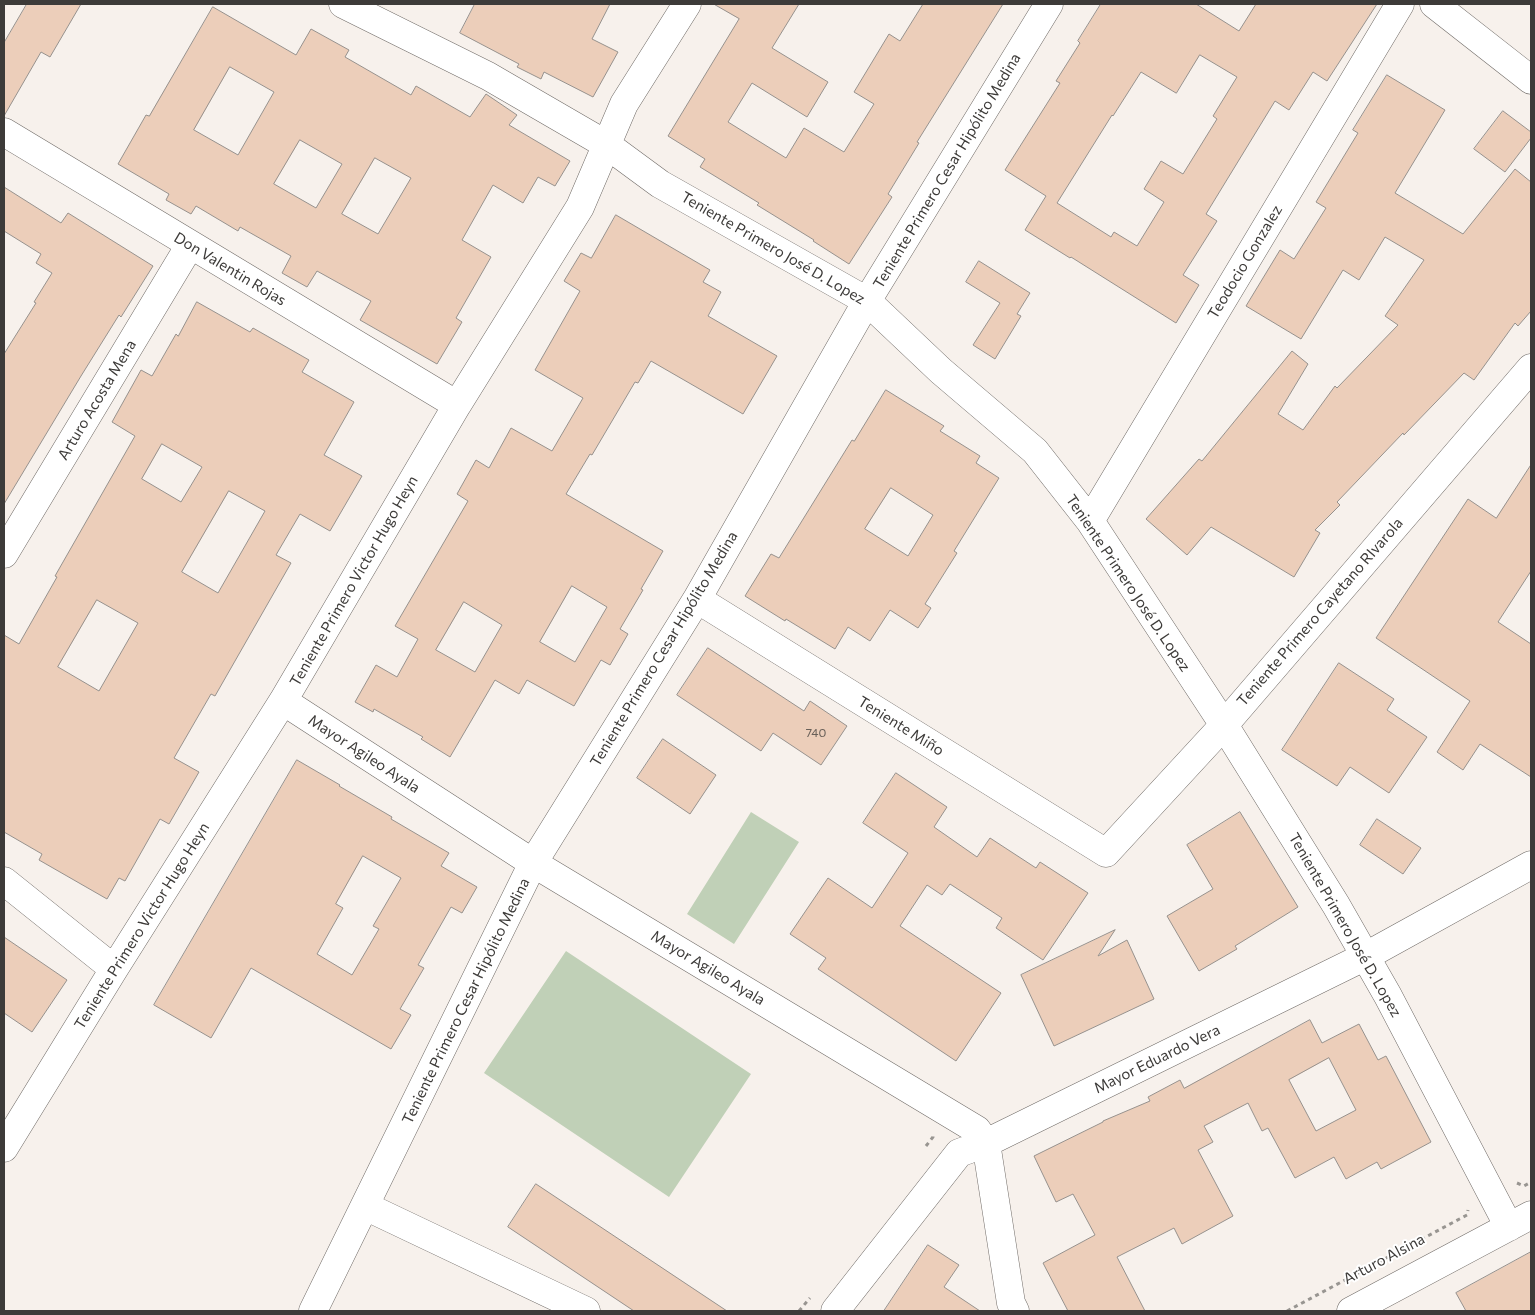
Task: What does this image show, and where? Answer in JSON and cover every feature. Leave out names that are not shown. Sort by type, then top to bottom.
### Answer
[{"type":"street","name":"Teniente Primero José D. Lopez","points":[[343,4],[488,76],[607,145],[660,184],[868,302],[941,371],[1035,451],[1090,521],[1224,725],[1366,956],[1520,1221]]},
{"type":"street","name":"Teniente Primero Victor Hugo Heyn","points":[[4,1148],[114,969],[283,702],[457,405],[580,208],[624,104],[687,4]]},
{"type":"street","name":"Teniente Primero Cesar Hipólito Medina","points":[[313,1311],[533,863],[696,599],[868,302],[1049,4]]},
{"type":"street","name":"Teodocio Gonzalez","points":[[1090,521],[1400,4]]},
{"type":"street","points":[[1434,4],[1531,80]]},
{"type":"street","name":"Don Valentin Rojas","points":[[4,132],[457,405]]},
{"type":"street","name":"Arturo Acosta Mena","points":[[4,554],[190,245]]},
{"type":"street","name":"Teniente Primero Cayetano RIvarola","points":[[1106,853],[1224,725],[1531,368]]},
{"type":"street","name":"Teniente Miño","points":[[696,599],[1106,853]]},
{"type":"street","name":"Mayor Agileo Ayala","points":[[283,702],[533,863],[977,1130],[986,1143]]},
{"type":"street","name":"Mayor Eduardo Vera","points":[[835,1311],[958,1153],[986,1143],[1366,956],[1531,865]]},
{"type":"street","points":[[4,880],[114,969]]},
{"type":"street","points":[[986,1143],[1011,1303],[1015,1311]]},
{"type":"street","points":[[365,1206],[586,1311]]},
{"type":"street","name":"Arturo Alsina","points":[[1350,1311],[1520,1221]]},
{"type":"path","points":[[1512,1186],[1517,1183],[1524,1186],[1531,1182]]},
{"type":"path","name":"Arturo Alsina","points":[[1287,1311],[1467,1215],[1469,1206]]},
{"type":"green space","points":[[751,812],[799,842],[734,944],[687,914]]},
{"type":"green space","points":[[566,951],[751,1074],[669,1197],[484,1073]]},
{"type":"building","points":[[27,4],[81,4],[50,57],[41,52],[4,116],[4,43]]},
{"type":"building","points":[[475,4],[610,4],[592,39],[618,52],[593,97],[544,72],[541,79],[517,67],[519,64],[460,33]]},
{"type":"building","points":[[714,4],[799,4],[772,48],[828,82],[807,117],[752,83],[728,122],[786,158],[804,128],[844,152],[874,104],[854,92],[889,34],[900,41],[923,4],[1003,4],[917,142],[919,143],[888,194],[892,197],[849,264],[757,205],[759,203],[700,167],[705,159],[668,136],[739,19]]},
{"type":"building","points":[[1101,4],[1196,4],[1239,31],[1256,4],[1377,4],[1327,81],[1313,72],[1289,110],[1275,101],[1206,214],[1217,221],[1183,275],[1199,285],[1176,323],[1025,230],[1046,196],[1005,170],[1060,83],[1056,81],[1080,43],[1078,41]],"holes":[[[1200,55],[1237,77],[1213,116],[1217,119],[1183,174],[1161,161],[1144,189],[1164,202],[1137,246],[1114,232],[1111,237],[1057,203],[1141,72],[1176,93]]]},
{"type":"building","points":[[213,7],[296,55],[311,29],[349,50],[345,57],[411,95],[416,86],[470,117],[486,94],[517,115],[509,125],[570,161],[555,186],[538,177],[523,203],[493,185],[462,240],[491,257],[456,318],[462,322],[437,364],[360,320],[371,301],[317,271],[307,287],[282,273],[291,256],[240,227],[238,231],[196,206],[191,214],[166,200],[169,194],[118,164],[146,115],[149,116]],"holes":[[[230,67],[274,92],[238,155],[194,130]],[[300,140],[342,164],[316,208],[274,184]],[[375,158],[411,178],[378,234],[342,214]]]},
{"type":"building","points":[[1387,75],[1445,110],[1395,193],[1463,234],[1515,169],[1531,182],[1531,311],[1518,326],[1515,323],[1474,380],[1464,373],[1337,502],[1340,505],[1315,530],[1320,533],[1294,577],[1211,527],[1187,555],[1146,519],[1199,459],[1202,461],[1292,351],[1308,364],[1278,414],[1303,430],[1335,386],[1337,388],[1398,325],[1385,316],[1424,260],[1385,237],[1359,280],[1343,270],[1301,339],[1246,306],[1280,250],[1294,259],[1326,208],[1316,202],[1358,133],[1353,130]]},
{"type":"building","points":[[1503,111],[1531,132],[1531,138],[1505,172],[1474,149]]},
{"type":"building","points":[[4,187],[61,223],[68,213],[153,266],[121,317],[119,315],[4,504],[4,354],[36,303],[34,302],[52,273],[36,263],[41,254],[4,231]]},
{"type":"building","points":[[616,215],[710,270],[703,282],[721,292],[708,316],[777,356],[743,414],[651,361],[638,383],[635,382],[592,455],[590,454],[566,494],[663,551],[620,629],[628,634],[610,665],[601,660],[574,706],[527,680],[519,694],[495,680],[450,757],[421,739],[423,737],[374,709],[373,712],[355,702],[376,665],[397,677],[418,639],[395,626],[468,501],[457,494],[476,460],[489,468],[511,428],[552,451],[583,398],[535,370],[580,291],[564,281],[581,253],[591,258]],"holes":[[[572,586],[607,607],[575,662],[540,642]],[[464,602],[502,625],[475,672],[436,650]]]},
{"type":"building","points":[[979,261],[1030,293],[1017,314],[1021,316],[995,359],[973,345],[1000,303],[966,282]]},
{"type":"building","points":[[197,302],[250,332],[253,328],[309,360],[302,372],[354,402],[324,455],[362,476],[330,531],[300,514],[276,555],[291,563],[215,696],[211,694],[174,758],[199,772],[169,824],[160,819],[125,881],[119,878],[107,899],[39,860],[42,854],[4,832],[4,635],[19,644],[57,577],[55,576],[135,436],[112,422],[141,370],[152,376],[176,334],[178,336]],"holes":[[[162,444],[202,467],[181,502],[142,479]],[[229,491],[265,511],[218,593],[182,572]],[[97,600],[138,623],[99,691],[58,667]]]},
{"type":"building","points":[[886,390],[944,426],[940,431],[980,456],[976,463],[999,478],[954,551],[957,553],[925,604],[931,608],[918,628],[890,610],[870,641],[848,627],[835,649],[745,596],[771,554],[779,558],[852,440],[854,441]],"holes":[[[891,488],[933,515],[908,556],[865,529]]]},
{"type":"building","points":[[1531,465],[1531,571],[1498,622],[1531,644],[1531,777],[1480,744],[1463,770],[1437,752],[1470,701],[1376,638],[1468,499],[1496,518]]},
{"type":"building","points":[[708,648],[804,711],[810,701],[847,726],[821,765],[773,733],[761,751],[677,695]]},
{"type":"building","points":[[1339,663],[1394,699],[1387,710],[1427,737],[1389,793],[1350,767],[1337,786],[1282,750]]},
{"type":"building","points":[[663,739],[716,775],[690,814],[637,778]]},
{"type":"building","points":[[297,760],[449,853],[441,866],[477,887],[462,913],[451,907],[418,965],[424,968],[400,1009],[411,1015],[391,1049],[251,968],[211,1038],[154,1005]],"holes":[[[363,856],[401,878],[373,926],[379,929],[352,975],[317,954],[343,908],[336,904]]]},
{"type":"building","points":[[896,773],[947,807],[934,827],[977,857],[990,838],[1036,868],[1040,862],[1088,893],[1043,960],[996,928],[1002,918],[950,884],[942,895],[927,885],[900,926],[1001,993],[956,1061],[818,969],[826,958],[790,934],[828,878],[872,908],[908,853],[863,823]]},
{"type":"building","points":[[1240,812],[1298,907],[1235,946],[1237,949],[1199,971],[1167,916],[1213,889],[1187,845]]},
{"type":"building","points":[[1377,819],[1421,848],[1403,874],[1360,845]]},
{"type":"building","points":[[1115,930],[1098,956],[1127,940],[1154,999],[1054,1046],[1021,975]]},
{"type":"building","points":[[4,937],[67,980],[32,1032],[4,1013]]},
{"type":"building","points":[[1310,1020],[1322,1043],[1359,1024],[1378,1060],[1386,1056],[1431,1142],[1381,1169],[1377,1162],[1346,1179],[1334,1157],[1295,1178],[1268,1128],[1262,1131],[1248,1103],[1204,1126],[1213,1142],[1198,1150],[1233,1216],[1182,1244],[1174,1228],[1117,1257],[1145,1311],[1068,1311],[1043,1263],[1095,1235],[1073,1194],[1056,1202],[1034,1156],[1103,1121],[1150,1101],[1148,1097],[1180,1080],[1184,1088]],"holes":[[[1329,1058],[1356,1110],[1316,1131],[1289,1080]]]},
{"type":"building","points":[[536,1184],[727,1311],[634,1311],[508,1227]]},
{"type":"building","points":[[928,1245],[959,1265],[944,1287],[980,1311],[884,1311]]},
{"type":"building","points":[[1531,1252],[1531,1311],[1466,1311],[1456,1293]]}]
